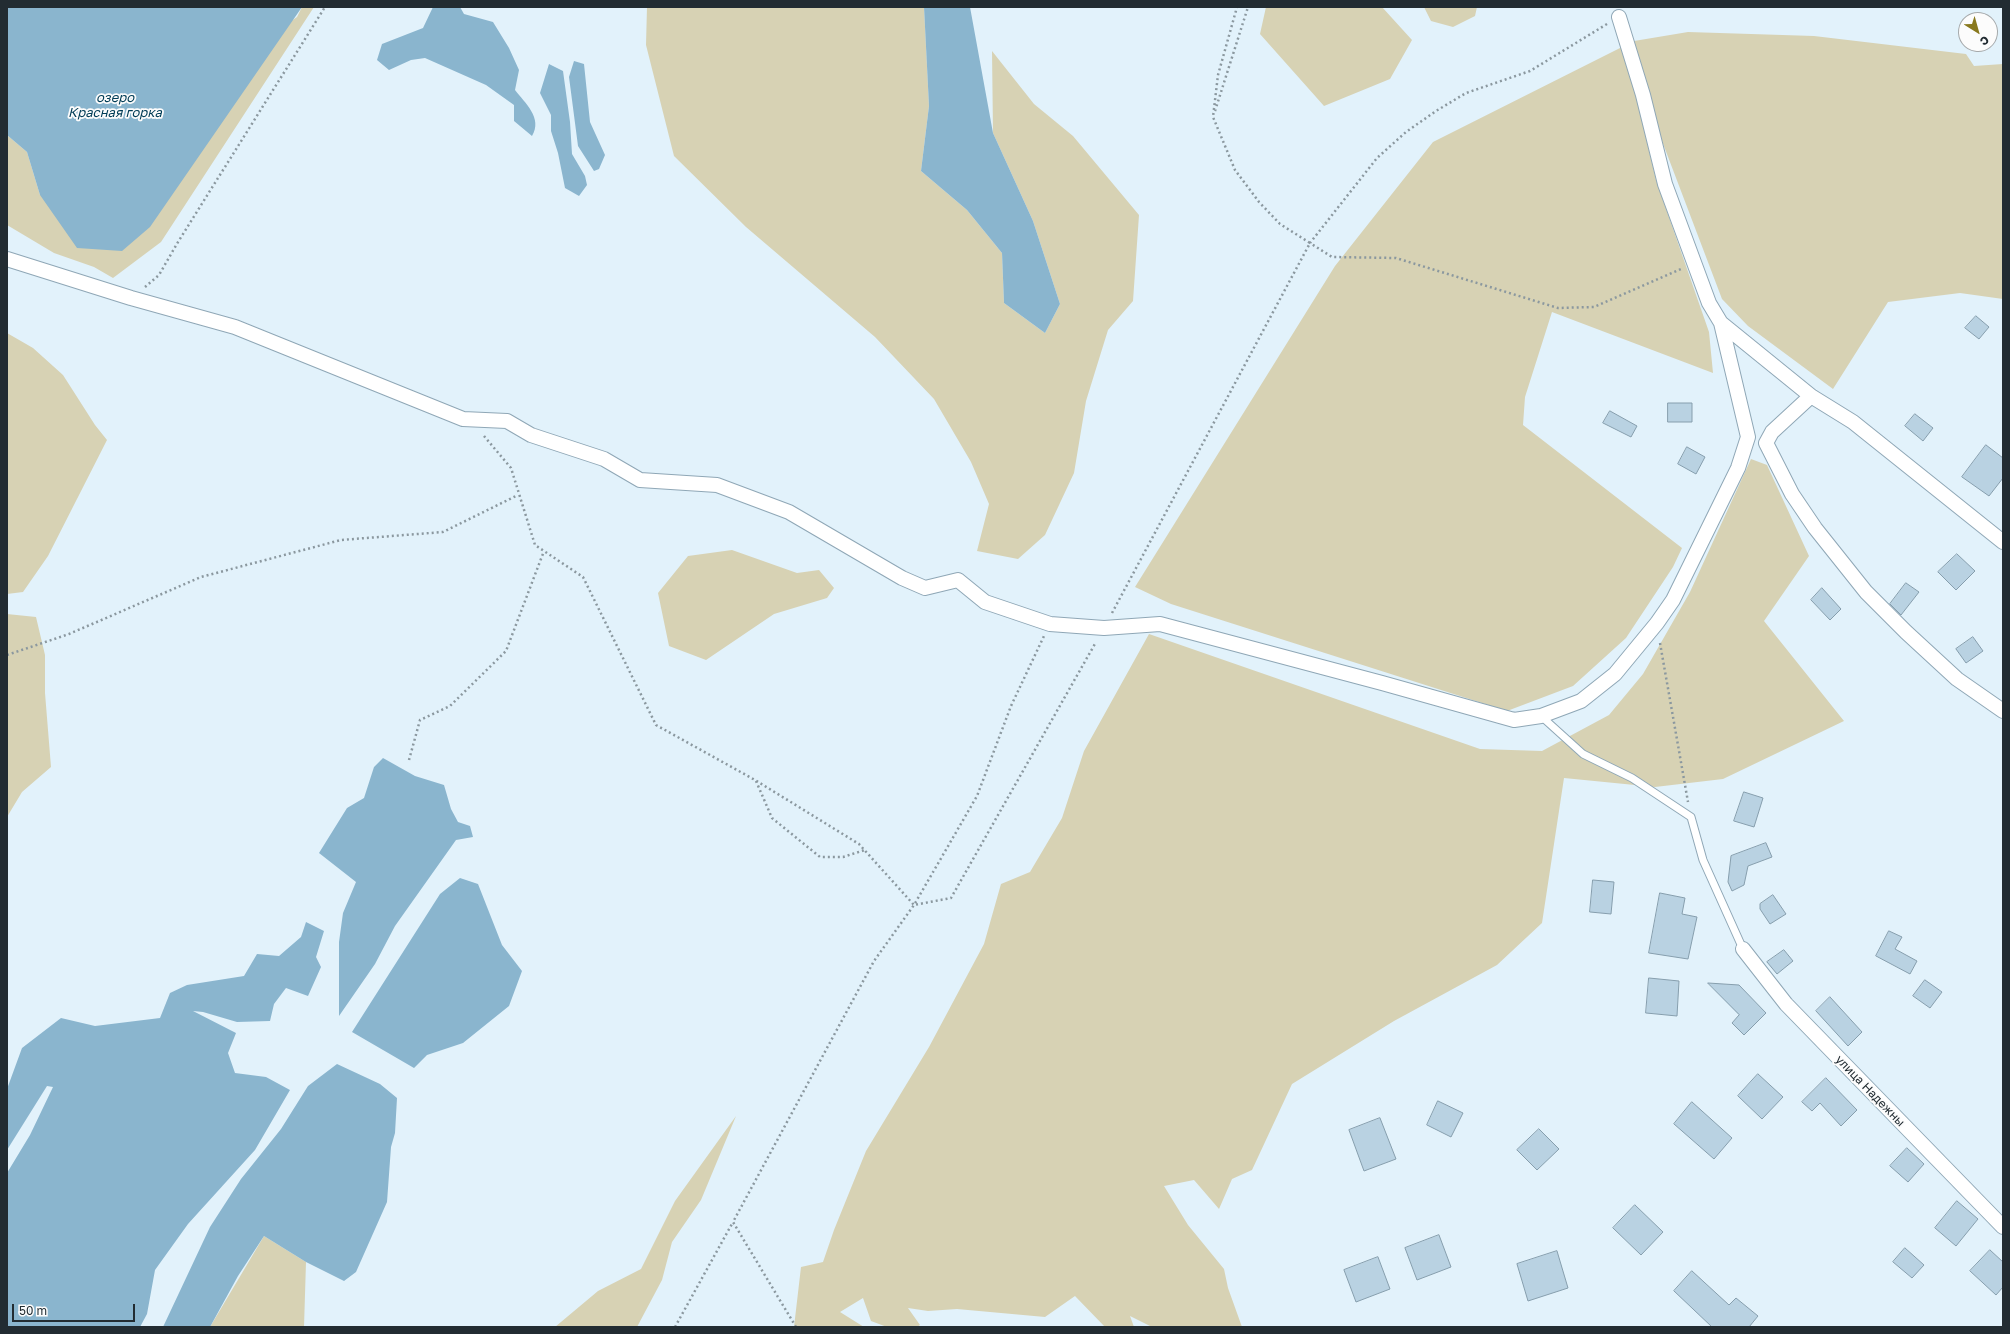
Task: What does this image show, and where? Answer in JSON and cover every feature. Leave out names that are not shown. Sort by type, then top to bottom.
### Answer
[{"type":"street","points":[[7,259],[131,298],[235,327],[463,419],[507,421],[531,435],[604,459],[640,480],[717,485],[789,512],[902,578],[925,588],[958,580],[985,602],[1050,624],[1104,628],[1160,624],[1382,682],[1514,720],[1541,716],[1581,701],[1615,674],[1657,623],[1673,600],[1738,468],[1748,437],[1721,323],[1710,303],[1665,184],[1643,95],[1619,17]]},
{"type":"street","points":[[1721,323],[1811,396],[1853,422],[2003,542]]},
{"type":"street","points":[[1766,443],[1772,432],[1811,396]]},
{"type":"street","points":[[1748,437],[1756,444],[1766,443]]},
{"type":"street","points":[[1766,443],[1792,494],[1815,528],[1866,592],[1906,632],[1957,679],[2003,711]]},
{"type":"street","name":"улица Надежны","points":[[1742,949],[1786,1004],[2003,1227]]},
{"type":"lane","points":[[1541,716],[1583,754],[1632,778],[1691,818],[1703,860],[1742,949]]},
{"type":"path","points":[[131,298],[159,275],[178,242],[325,7]]},
{"type":"path","points":[[1237,7],[1218,75],[1213,117],[1235,170],[1259,202],[1280,224],[1332,257],[1396,258],[1558,308],[1594,307],[1694,263]]},
{"type":"path","points":[[1213,117],[1248,7]]},
{"type":"path","points":[[914,905],[951,898],[1104,628],[1310,243],[1376,158],[1406,132],[1436,111],[1466,93],[1530,71],[1619,17]]},
{"type":"path","points":[[463,419],[490,441],[511,468],[518,495],[535,545],[583,577],[656,725],[755,780],[859,844],[914,905]]},
{"type":"path","points":[[7,655],[69,634],[201,577],[341,540],[444,532],[518,495]]},
{"type":"path","points":[[409,760],[420,720],[450,706],[506,651],[544,551]]},
{"type":"path","points":[[1657,623],[1691,818]]},
{"type":"path","points":[[675,1327],[874,960],[914,905],[977,796],[1011,706],[1050,624]]},
{"type":"path","points":[[755,780],[772,818],[820,857],[843,857],[865,850]]},
{"type":"path","points":[[733,1222],[796,1327]]},
{"type":"shaded area","points":[[302,7],[314,7],[161,242],[113,278],[94,267],[54,253],[7,225],[7,135],[27,152],[40,195],[297,17]]},
{"type":"shaded area","points":[[647,7],[924,7],[929,106],[921,171],[967,210],[1002,253],[1004,303],[1045,333],[1060,304],[1033,221],[993,133],[992,51],[1034,104],[1073,136],[1139,215],[1133,301],[1108,330],[1086,401],[1074,473],[1045,535],[1018,559],[977,551],[989,504],[971,462],[934,399],[875,337],[746,227],[674,156],[646,45]]},
{"type":"shaded area","points":[[1266,7],[1382,7],[1412,40],[1390,79],[1324,106],[1260,34]]},
{"type":"shaded area","points":[[1424,7],[1477,7],[1475,16],[1453,27],[1431,21]]},
{"type":"shaded area","points":[[1688,32],[1814,36],[1966,54],[1974,66],[2003,64],[2003,299],[1960,293],[1888,302],[1833,389],[1748,326],[1722,299],[1662,141],[1656,136],[1634,41]]},
{"type":"shaded area","points":[[1624,46],[1656,180],[1709,332],[1713,373],[1552,312],[1525,397],[1523,425],[1682,548],[1673,567],[1626,638],[1573,686],[1507,711],[1171,604],[1135,587],[1335,266],[1433,142]]},
{"type":"shaded area","points":[[7,333],[33,348],[63,375],[95,425],[107,440],[48,556],[23,592],[7,594]]},
{"type":"shaded area","points":[[1751,459],[1767,465],[1809,556],[1764,621],[1844,721],[1723,779],[1655,787],[1564,778],[1542,923],[1497,965],[1394,1021],[1292,1084],[1252,1170],[1232,1179],[1219,1209],[1194,1180],[1164,1186],[1188,1225],[1224,1269],[1228,1288],[1242,1327],[1152,1327],[1130,1316],[1134,1327],[1105,1327],[1075,1296],[1045,1317],[957,1309],[928,1311],[908,1308],[920,1325],[917,1327],[887,1327],[871,1321],[863,1298],[840,1312],[864,1327],[794,1327],[801,1267],[823,1262],[834,1230],[866,1151],[929,1047],[984,944],[1001,884],[1030,872],[1062,818],[1084,751],[1149,634],[1480,749],[1542,751],[1609,715],[1643,674],[1690,592]]},
{"type":"shaded area","points":[[732,550],[797,573],[819,570],[834,588],[827,598],[774,614],[706,660],[669,646],[658,593],[688,556]]},
{"type":"shaded area","points":[[7,614],[36,617],[45,655],[45,693],[51,767],[22,792],[7,817]]},
{"type":"shaded area","points":[[736,1116],[701,1200],[672,1242],[662,1280],[637,1327],[555,1327],[598,1291],[641,1269],[675,1201]]},
{"type":"shaded area","points":[[264,1236],[306,1262],[304,1327],[210,1327]]},
{"type":"water","name":"озеро Красная горка","points":[[8,7],[302,7],[150,227],[122,251],[77,248],[40,195],[27,152],[7,135]]},
{"type":"water","points":[[433,7],[460,7],[464,14],[493,22],[509,48],[519,70],[515,90],[528,106],[534,117],[535,129],[532,136],[514,121],[514,105],[486,85],[425,58],[411,60],[389,70],[377,60],[382,44],[423,28]]},
{"type":"water","points":[[924,7],[970,7],[993,133],[1033,221],[1060,304],[1045,333],[1004,303],[1002,253],[967,210],[921,171],[929,106]]},
{"type":"water","points":[[574,61],[584,64],[590,122],[605,155],[599,169],[594,171],[578,146],[569,77]]},
{"type":"water","points":[[549,64],[563,71],[570,122],[572,154],[585,176],[587,185],[579,196],[565,188],[558,153],[551,131],[551,115],[540,93]]},
{"type":"water","points":[[383,758],[415,776],[444,785],[451,809],[458,822],[470,826],[473,837],[456,840],[395,926],[375,964],[339,1016],[339,942],[343,913],[356,882],[319,853],[347,808],[364,798],[374,767]]},
{"type":"water","points":[[460,878],[478,884],[502,945],[522,971],[509,1006],[463,1043],[427,1055],[414,1068],[352,1032],[440,894]]},
{"type":"water","points":[[306,922],[324,931],[316,957],[321,967],[308,996],[286,988],[274,1004],[270,1021],[237,1022],[203,1012],[193,1011],[236,1033],[228,1053],[235,1073],[266,1077],[290,1090],[255,1150],[188,1224],[155,1270],[147,1314],[140,1327],[7,1327],[7,1173],[30,1135],[53,1087],[47,1086],[7,1150],[7,1089],[22,1048],[61,1018],[95,1026],[160,1018],[170,993],[187,985],[244,976],[257,954],[279,956],[301,937]]},
{"type":"water","points":[[337,1064],[380,1084],[397,1098],[395,1133],[391,1147],[387,1202],[356,1272],[344,1281],[306,1262],[264,1236],[238,1276],[210,1327],[163,1327],[210,1227],[241,1179],[281,1129],[308,1086]]},
{"type":"building","points":[[1976,316],[1989,327],[1979,339],[1965,328]]},
{"type":"building","points":[[1668,403],[1692,403],[1692,422],[1668,422]]},
{"type":"building","points":[[1610,411],[1637,426],[1631,437],[1603,423]]},
{"type":"building","points":[[1915,414],[1933,428],[1923,441],[1905,426]]},
{"type":"building","points":[[1986,445],[2003,458],[2003,478],[1989,496],[1962,477]]},
{"type":"building","points":[[1687,447],[1705,457],[1696,474],[1678,464]]},
{"type":"building","points":[[1957,554],[1975,571],[1956,590],[1938,572]]},
{"type":"building","points":[[1906,583],[1919,592],[1901,615],[1890,604]]},
{"type":"building","points":[[1822,588],[1841,609],[1830,620],[1811,600]]},
{"type":"building","points":[[1973,637],[1983,651],[1966,663],[1956,649]]},
{"type":"building","points":[[1744,792],[1763,798],[1754,827],[1734,821]]},
{"type":"building","points":[[1766,843],[1772,857],[1748,866],[1744,885],[1732,891],[1728,882],[1731,856]]},
{"type":"building","points":[[1593,880],[1614,882],[1611,914],[1590,912]]},
{"type":"building","points":[[1660,893],[1685,898],[1682,914],[1697,917],[1688,959],[1649,953]]},
{"type":"building","points":[[1773,895],[1786,914],[1770,924],[1760,909],[1760,904]]},
{"type":"building","points":[[1889,931],[1902,937],[1895,949],[1917,961],[1910,974],[1876,956]]},
{"type":"building","points":[[1784,950],[1793,961],[1777,974],[1767,962]]},
{"type":"building","points":[[1649,978],[1679,981],[1677,1016],[1646,1013]]},
{"type":"building","points":[[1925,980],[1942,992],[1930,1008],[1913,996]]},
{"type":"building","points":[[1708,983],[1739,985],[1766,1013],[1744,1035],[1732,1023],[1739,1015]]},
{"type":"building","points":[[1830,997],[1862,1032],[1848,1046],[1816,1011]]},
{"type":"building","points":[[1758,1074],[1783,1097],[1762,1119],[1738,1096]]},
{"type":"building","points":[[1826,1078],[1857,1110],[1841,1126],[1820,1103],[1812,1111],[1802,1102]]},
{"type":"building","points":[[1438,1101],[1463,1113],[1451,1137],[1427,1125]]},
{"type":"building","points":[[1692,1102],[1732,1138],[1714,1159],[1674,1124]]},
{"type":"building","points":[[1380,1118],[1396,1159],[1364,1171],[1349,1130]]},
{"type":"building","points":[[1539,1129],[1559,1149],[1537,1170],[1517,1150]]},
{"type":"building","points":[[1907,1148],[1924,1164],[1908,1182],[1890,1166]]},
{"type":"building","points":[[1957,1201],[1978,1219],[1956,1246],[1935,1228]]},
{"type":"building","points":[[1635,1205],[1663,1232],[1641,1255],[1613,1228]]},
{"type":"building","points":[[1439,1235],[1451,1267],[1417,1280],[1405,1248]]},
{"type":"building","points":[[1905,1248],[1924,1265],[1912,1278],[1893,1262]]},
{"type":"building","points":[[1990,1250],[2003,1262],[2003,1287],[1996,1295],[1970,1271]]},
{"type":"building","points":[[1557,1251],[1568,1288],[1528,1301],[1517,1264]]},
{"type":"building","points":[[1378,1257],[1390,1289],[1356,1302],[1344,1270]]},
{"type":"building","points":[[1692,1271],[1729,1305],[1736,1298],[1758,1316],[1749,1327],[1712,1327],[1674,1291]]}]
